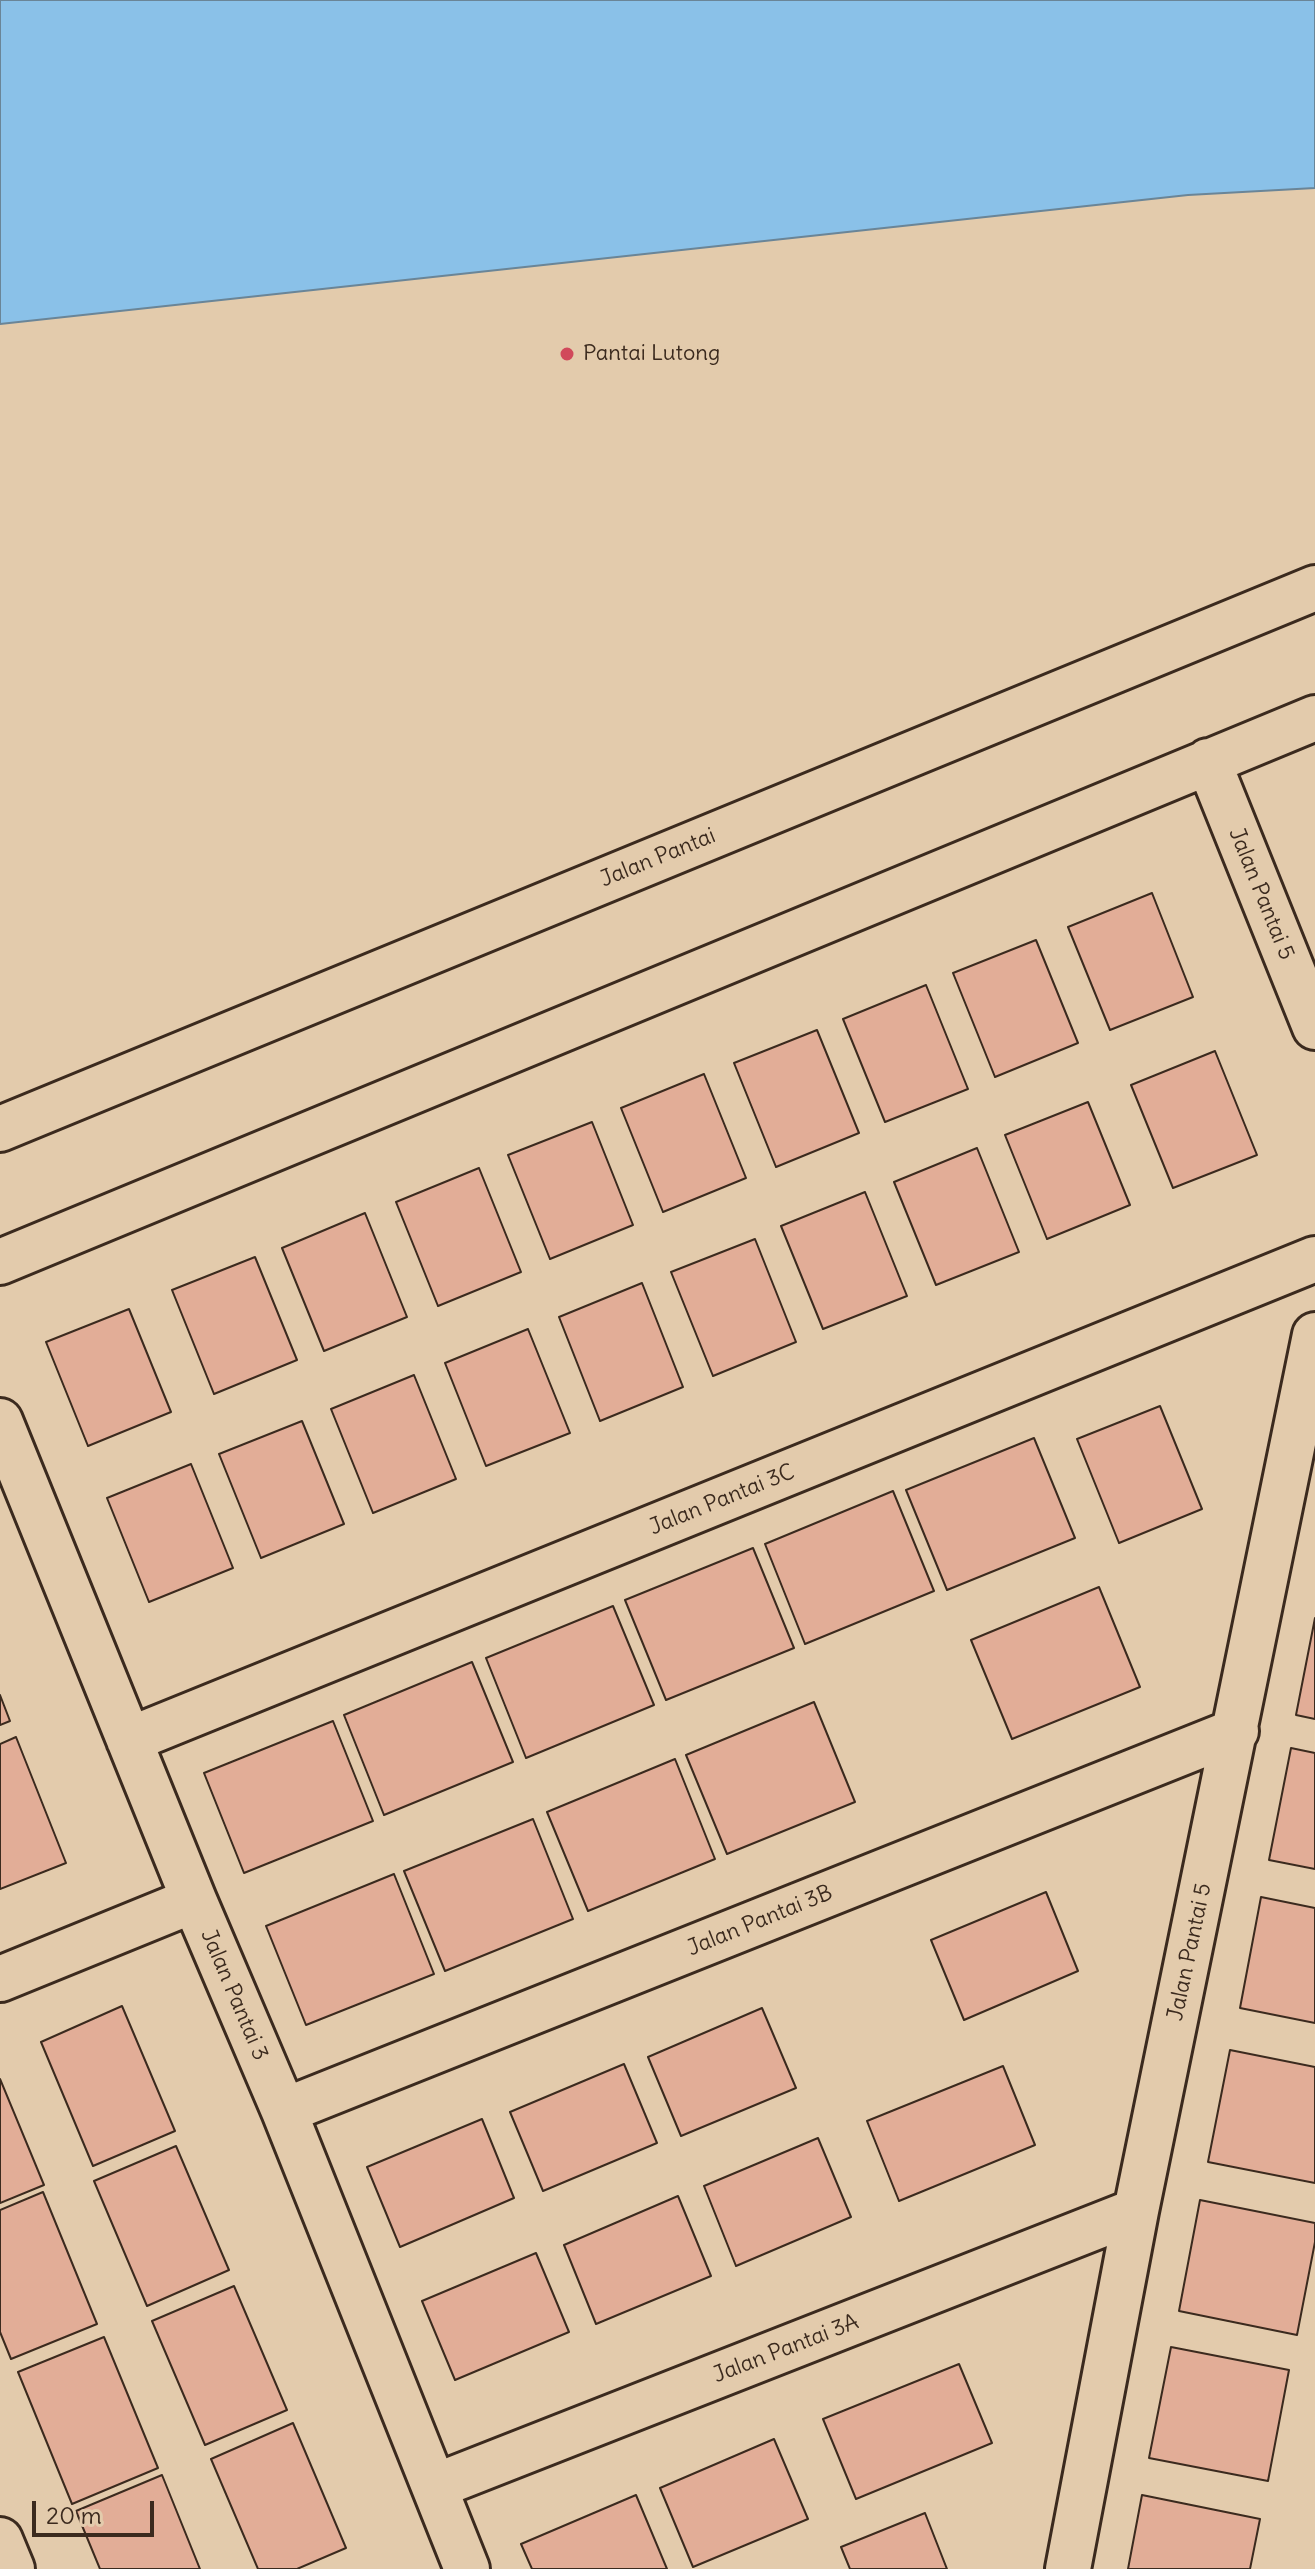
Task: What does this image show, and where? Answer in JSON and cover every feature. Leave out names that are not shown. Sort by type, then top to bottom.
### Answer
[{"type":"street","name":"Jalan Pantai","points":[[0,1129],[1315,588]]},
{"type":"street","points":[[0,1262],[1315,718]]},
{"type":"street","name":"Jalan Pantai 5","points":[[1208,761],[1315,1027]]},
{"type":"street","name":"Jalan Pantai 3C","points":[[129,1740],[1315,1259]]},
{"type":"street","name":"Jalan Pantai 5","points":[[1068,2569],[1136,2211],[1315,1335]]},
{"type":"street","name":"Jalan Pantai 3","points":[[0,1421],[194,1900],[284,2111],[467,2569]]},
{"type":"street","name":"Jalan Pantai 3B","points":[[284,2111],[1236,1731]]},
{"type":"street","points":[[0,1979],[194,1900]]},
{"type":"street","name":"Jalan Pantai 3A","points":[[436,2486],[1136,2211]]},
{"type":"street","points":[[0,2540],[12,2569]]},
{"type":"water","points":[[0,0],[1315,0],[1315,188],[1188,195],[0,324]]},
{"type":"building","points":[[1152,893],[1193,997],[1110,1030],[1068,927]]},
{"type":"building","points":[[1036,940],[1078,1043],[995,1077],[953,973]]},
{"type":"building","points":[[926,985],[968,1089],[885,1122],[843,1019]]},
{"type":"building","points":[[817,1030],[859,1133],[776,1167],[734,1063]]},
{"type":"building","points":[[1215,1051],[1257,1155],[1173,1188],[1131,1085]]},
{"type":"building","points":[[704,1074],[746,1178],[663,1212],[621,1108]]},
{"type":"building","points":[[1088,1102],[1130,1205],[1047,1239],[1005,1135]]},
{"type":"building","points":[[592,1122],[633,1225],[550,1259],[508,1155]]},
{"type":"building","points":[[977,1148],[1019,1252],[936,1285],[894,1182]]},
{"type":"building","points":[[479,1168],[521,1272],[438,1306],[396,1202]]},
{"type":"building","points":[[865,1192],[907,1296],[823,1329],[781,1226]]},
{"type":"building","points":[[365,1213],[407,1317],[324,1351],[282,1248]]},
{"type":"building","points":[[755,1239],[796,1342],[713,1376],[671,1272]]},
{"type":"building","points":[[255,1257],[297,1360],[214,1394],[172,1290]]},
{"type":"building","points":[[642,1283],[683,1387],[600,1421],[559,1317]]},
{"type":"building","points":[[129,1309],[171,1412],[88,1446],[46,1342]]},
{"type":"building","points":[[528,1329],[570,1433],[486,1466],[445,1363]]},
{"type":"building","points":[[414,1375],[456,1479],[373,1513],[331,1409]]},
{"type":"building","points":[[1160,1406],[1202,1509],[1119,1543],[1077,1439]]},
{"type":"building","points":[[302,1421],[344,1524],[261,1558],[219,1454]]},
{"type":"building","points":[[1034,1438],[1075,1538],[947,1590],[906,1490]]},
{"type":"building","points":[[191,1464],[233,1568],[149,1602],[107,1498]]},
{"type":"building","points":[[893,1491],[934,1591],[805,1644],[765,1544]]},
{"type":"building","points":[[753,1548],[794,1648],[666,1700],[625,1600]]},
{"type":"building","points":[[1099,1587],[1140,1687],[1012,1739],[971,1640]]},
{"type":"building","points":[[613,1606],[654,1705],[526,1758],[486,1658]]},
{"type":"building","points":[[1315,1618],[1315,1719],[1296,1715]]},
{"type":"building","points":[[472,1662],[513,1762],[384,1815],[344,1715]]},
{"type":"building","points":[[0,1695],[10,1721],[0,1725]]},
{"type":"building","points":[[814,1702],[855,1802],[727,1854],[686,1755]]},
{"type":"building","points":[[333,1721],[373,1821],[244,1873],[204,1773]]},
{"type":"building","points":[[16,1737],[66,1863],[0,1889],[0,1744]]},
{"type":"building","points":[[1291,1748],[1315,1753],[1315,1869],[1269,1860]]},
{"type":"building","points":[[675,1759],[715,1859],[588,1911],[547,1812]]},
{"type":"building","points":[[533,1819],[573,1919],[445,1971],[404,1871]]},
{"type":"building","points":[[394,1874],[434,1974],[306,2025],[266,1926]]},
{"type":"building","points":[[1046,1892],[1078,1971],[964,2020],[931,1940]]},
{"type":"building","points":[[1261,1897],[1315,1908],[1315,2023],[1240,2008]]},
{"type":"building","points":[[122,2006],[175,2131],[93,2166],[41,2042]]},
{"type":"building","points":[[762,2008],[796,2088],[681,2136],[648,2057]]},
{"type":"building","points":[[1230,2050],[1315,2067],[1315,2183],[1208,2162]]},
{"type":"building","points":[[624,2064],[657,2143],[543,2191],[510,2112]]},
{"type":"building","points":[[1003,2066],[1035,2145],[899,2201],[867,2121]]},
{"type":"building","points":[[0,2079],[44,2185],[0,2203]]},
{"type":"building","points":[[482,2119],[514,2198],[400,2247],[367,2167]]},
{"type":"building","points":[[818,2138],[851,2217],[736,2266],[704,2186]]},
{"type":"building","points":[[176,2146],[229,2270],[147,2306],[94,2181]]},
{"type":"building","points":[[43,2192],[97,2324],[11,2359],[0,2332],[0,2210]]},
{"type":"building","points":[[678,2196],[711,2276],[596,2324],[564,2245]]},
{"type":"building","points":[[1200,2200],[1315,2223],[1315,2242],[1297,2335],[1179,2311]]},
{"type":"building","points":[[536,2253],[569,2332],[455,2380],[422,2301]]},
{"type":"building","points":[[234,2286],[287,2410],[205,2445],[152,2321]]},
{"type":"building","points":[[104,2337],[158,2468],[72,2504],[18,2372]]},
{"type":"building","points":[[1171,2347],[1289,2370],[1268,2481],[1149,2458]]},
{"type":"building","points":[[959,2364],[992,2443],[856,2499],[823,2419]]},
{"type":"building","points":[[293,2423],[346,2548],[297,2569],[258,2569],[211,2459]]},
{"type":"building","points":[[774,2439],[808,2519],[693,2567],[660,2488]]},
{"type":"building","points":[[162,2475],[200,2569],[100,2569],[76,2511]]},
{"type":"building","points":[[636,2495],[667,2569],[532,2569],[521,2544]]},
{"type":"building","points":[[1142,2495],[1260,2519],[1250,2569],[1128,2569]]},
{"type":"building","points":[[925,2513],[947,2569],[850,2569],[841,2547]]},
{"type":"place","name":"Pantai Lutong","points":[[567,354]]}]
